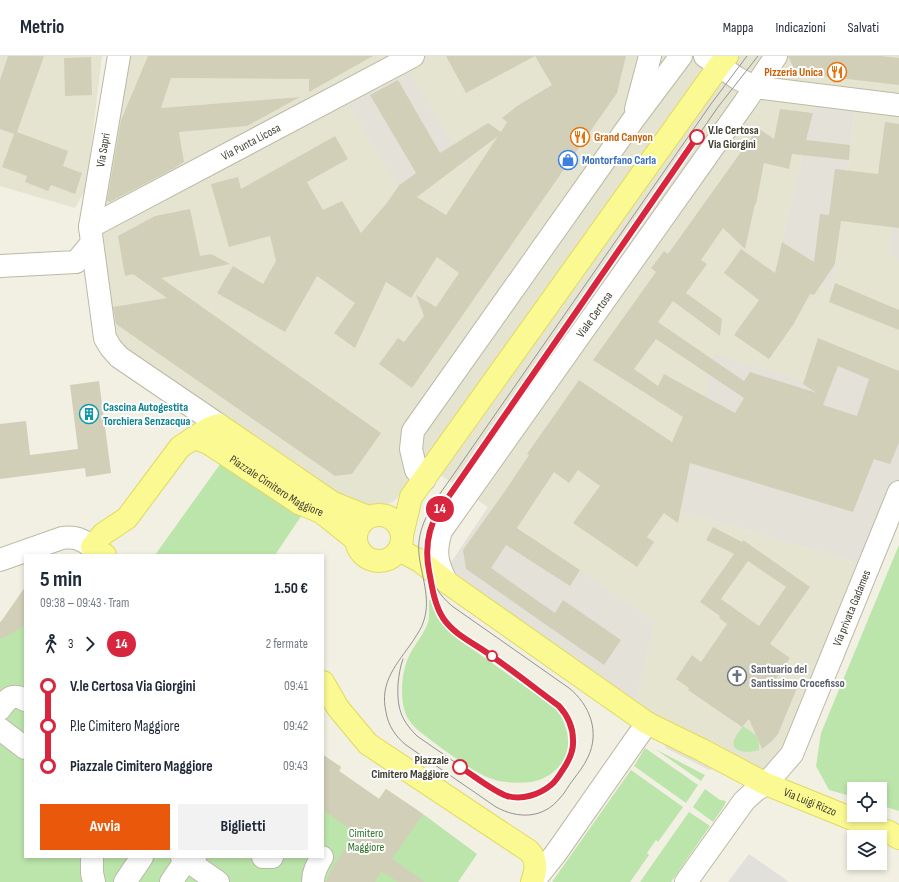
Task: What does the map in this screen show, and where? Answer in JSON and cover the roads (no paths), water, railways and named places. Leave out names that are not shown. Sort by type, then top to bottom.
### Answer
[{"type":"main road","points":[[418,489],[374,516],[364,520],[358,529],[356,544],[360,552],[367,558],[371,560],[385,561],[393,557],[400,542],[418,489],[717,59]]},
{"type":"main road","points":[[91,546],[103,534],[127,518],[180,447],[206,430],[220,425]]},
{"type":"main road","name":"Piazzale Cimitero Maggiore","points":[[220,425],[333,503],[374,516]]},
{"type":"main road","name":"Piazzale Cimitero Maggiore","points":[[194,438],[213,446],[299,503],[321,512],[356,540]]},
{"type":"main road","points":[[374,516],[391,518],[395,521],[398,526],[400,542],[420,561],[454,587],[647,724],[702,750],[766,784]]},
{"type":"main road","points":[[324,684],[338,708],[368,744],[530,851],[533,855],[536,866],[532,882]]},
{"type":"main road","name":"Via Luigi Rizzo","points":[[766,784],[860,822],[889,832],[899,838]]},
{"type":"street","name":"Via Sapri","points":[[90,236],[119,56]]},
{"type":"street","name":"Via Punta Licosa","points":[[90,236],[413,56]]},
{"type":"street","points":[[633,120],[650,56]]},
{"type":"street","points":[[418,489],[416,470],[411,449],[413,431],[633,120],[681,56]]},
{"type":"street","name":"Viale Certosa","points":[[444,579],[440,569],[437,552],[441,531],[776,56]]},
{"type":"street","points":[[717,59],[737,78],[754,87],[899,105]]},
{"type":"street","points":[[0,266],[76,262],[90,236]]},
{"type":"street","name":"Piazzale Cimitero Maggiore","points":[[90,236],[105,338],[111,348],[119,357],[220,425]]},
{"type":"street","name":"Via privata Gadames","points":[[766,784],[792,754],[899,492]]},
{"type":"street","points":[[0,560],[62,538],[69,537],[91,546]]},
{"type":"street","points":[[0,709],[6,701],[13,697],[24,700]]},
{"type":"street","points":[[532,882],[556,853],[647,724]]},
{"type":"street","points":[[0,729],[24,747]]},
{"type":"street","points":[[686,882],[744,801],[756,790],[766,784]]},
{"type":"street","points":[[92,858],[92,873],[94,882]]},
{"type":"street","points":[[125,882],[141,858]]},
{"type":"street","points":[[170,882],[187,858],[218,882]]},
{"type":"street","points":[[314,882],[314,874],[321,858]]},
{"type":"tram line","points":[[429,567],[432,579],[437,588],[452,606],[569,688],[583,702],[591,720],[593,729],[593,738],[588,757],[562,796],[546,810],[530,815],[521,815],[513,814],[496,807],[406,745],[395,734],[390,726],[384,701],[387,682],[421,628],[426,612],[426,595],[419,554],[421,530],[439,496],[711,104],[747,56]]},
{"type":"tram line","points":[[430,573],[427,557],[428,541],[431,527],[438,512],[718,107],[758,56]]},
{"type":"tram line","name":"14","points":[[460,767],[495,790],[508,796],[530,796],[541,792],[552,785],[556,780],[569,761],[574,740],[571,726],[565,712],[559,706],[492,656],[459,635],[443,619],[435,599],[427,553],[428,535],[432,522],[697,137]]},
{"type":"tram line","points":[[403,659],[398,684],[399,706],[403,718],[417,736],[495,790],[502,793],[516,797],[531,795],[545,790],[552,785],[566,765],[573,748],[573,730],[565,714],[516,673],[462,637],[450,627],[444,620],[439,610],[432,586]]},
{"type":"place","name":"Pizzeria Unica","points":[[837,72]]},
{"type":"place","name":"Grand Canyon","points":[[580,137]]},
{"type":"place","name":"V.le Certosa Via Giorgini","points":[[697,137]]},
{"type":"place","name":"Montorfano Carla","points":[[568,160]]},
{"type":"place","name":"Cascina Autogestita Torchiera Senzacqua","points":[[89,414]]},
{"type":"place","name":"Santuario del Santissimo Crocefisso","points":[[737,676]]},
{"type":"place","name":"Piazzale Cimitero Maggiore","points":[[460,767]]},
{"type":"park label","name":"Cimitero Maggiore","points":[[366,840]]}]
